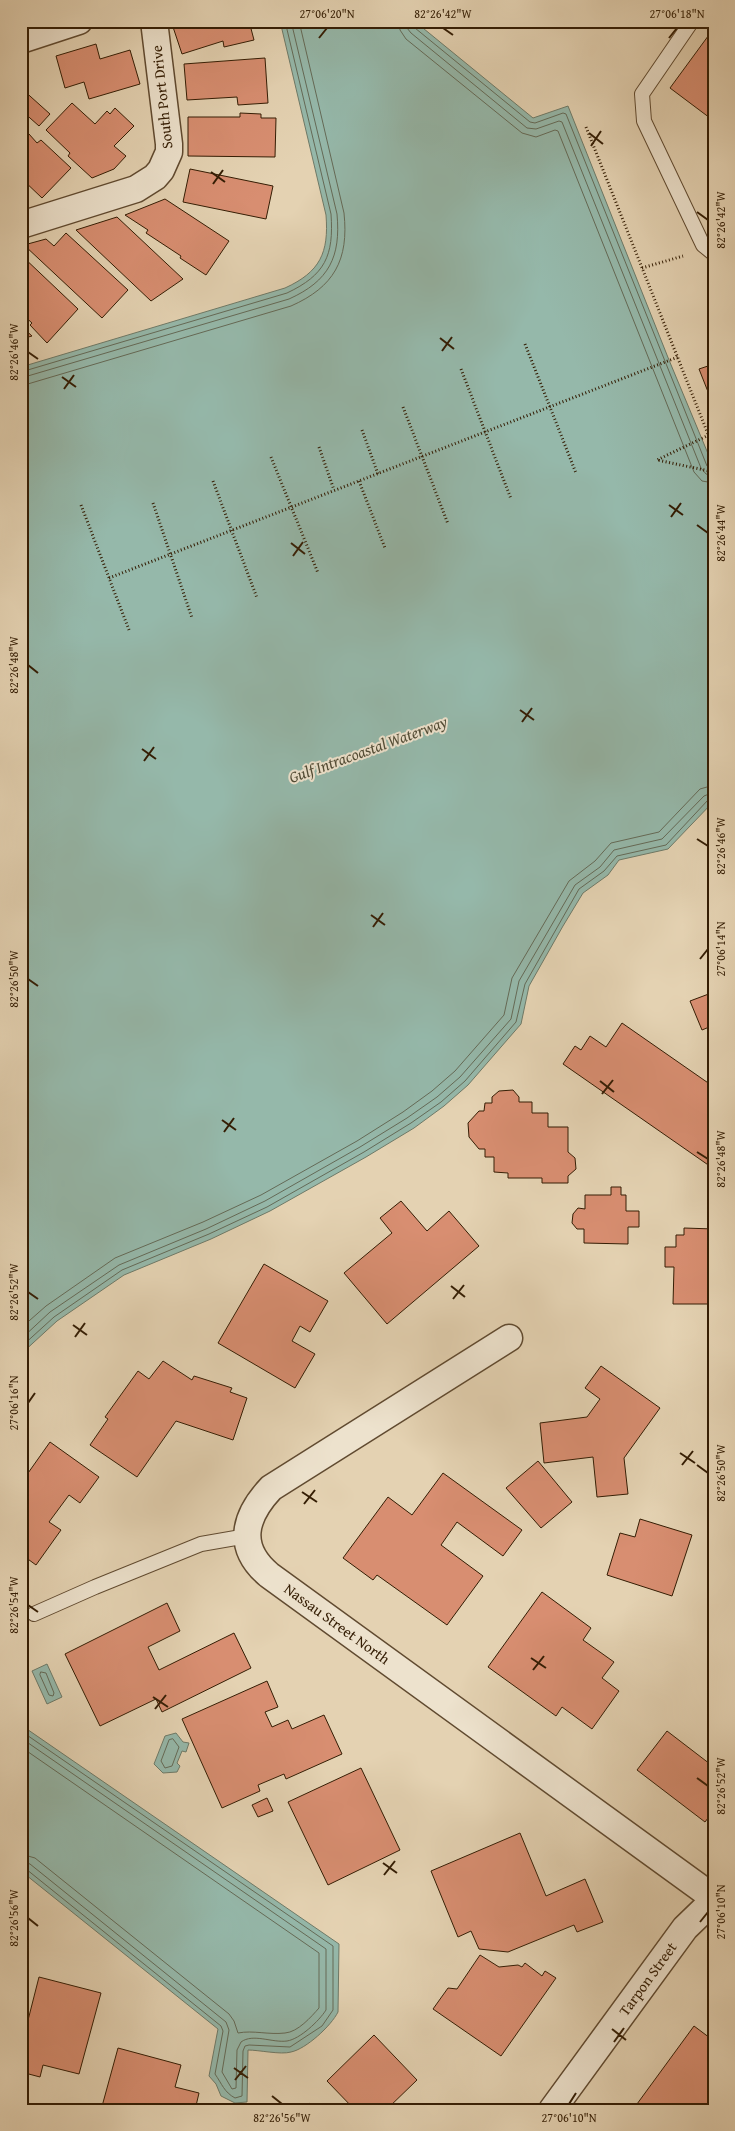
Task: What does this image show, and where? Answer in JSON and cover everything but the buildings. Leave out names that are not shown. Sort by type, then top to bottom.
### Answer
[{"type":"street","points":[[21,40],[79,21]]},
{"type":"street","name":"South Port Drive","points":[[21,225],[136,189],[155,177],[161,170],[170,144],[154,21]]},
{"type":"street","points":[[247,1536],[248,1523],[253,1511],[270,1488],[509,1338]]},
{"type":"street","name":"Nassau Street North","points":[[247,1536],[249,1549],[254,1559],[269,1575],[714,1899]]},
{"type":"street","name":"Tarpon Street","points":[[552,2110],[685,1928],[714,1899]]},
{"type":"lane","points":[[692,21],[642,94],[644,121],[702,245],[714,254]]},
{"type":"lane","points":[[34,1614],[95,1586],[201,1544],[247,1536]]},
{"type":"path","points":[[586,127],[714,449]]},
{"type":"path","points":[[642,268],[684,255],[702,245]]},
{"type":"path","points":[[525,344],[576,473]]},
{"type":"path","points":[[109,578],[678,357]]},
{"type":"path","points":[[462,369],[511,499]]},
{"type":"path","points":[[402,407],[448,524]]},
{"type":"path","points":[[362,430],[378,474]]},
{"type":"path","points":[[710,435],[657,460],[714,472]]},
{"type":"path","points":[[319,447],[334,490]]},
{"type":"path","points":[[271,457],[318,573]]},
{"type":"path","points":[[359,480],[385,548]]},
{"type":"path","points":[[213,481],[257,598]]},
{"type":"path","points":[[153,503],[192,618]]},
{"type":"path","points":[[81,506],[129,630]]},
{"type":"water","name":"Gulf Intracoastal Waterway","points":[[280,21],[419,21],[418,24],[533,118],[568,106],[714,468],[714,801],[668,849],[619,860],[608,875],[583,893],[529,986],[521,1024],[468,1085],[444,1106],[414,1128],[366,1157],[270,1211],[211,1239],[124,1275],[57,1321],[21,1354],[21,367],[285,288],[307,275],[320,260],[326,240],[326,215]]},
{"type":"water","points":[[47,1664],[62,1697],[47,1704],[32,1671]]},
{"type":"water","points":[[21,1725],[339,1944],[338,2012],[335,2018],[318,2036],[297,2050],[282,2053],[248,2050],[247,2102],[235,2103],[221,2096],[216,2084],[209,2076],[218,2029],[21,1871]]},
{"type":"water","points":[[176,1733],[183,1742],[189,1743],[186,1752],[182,1751],[177,1763],[180,1766],[177,1772],[163,1773],[154,1764],[165,1736]]}]
